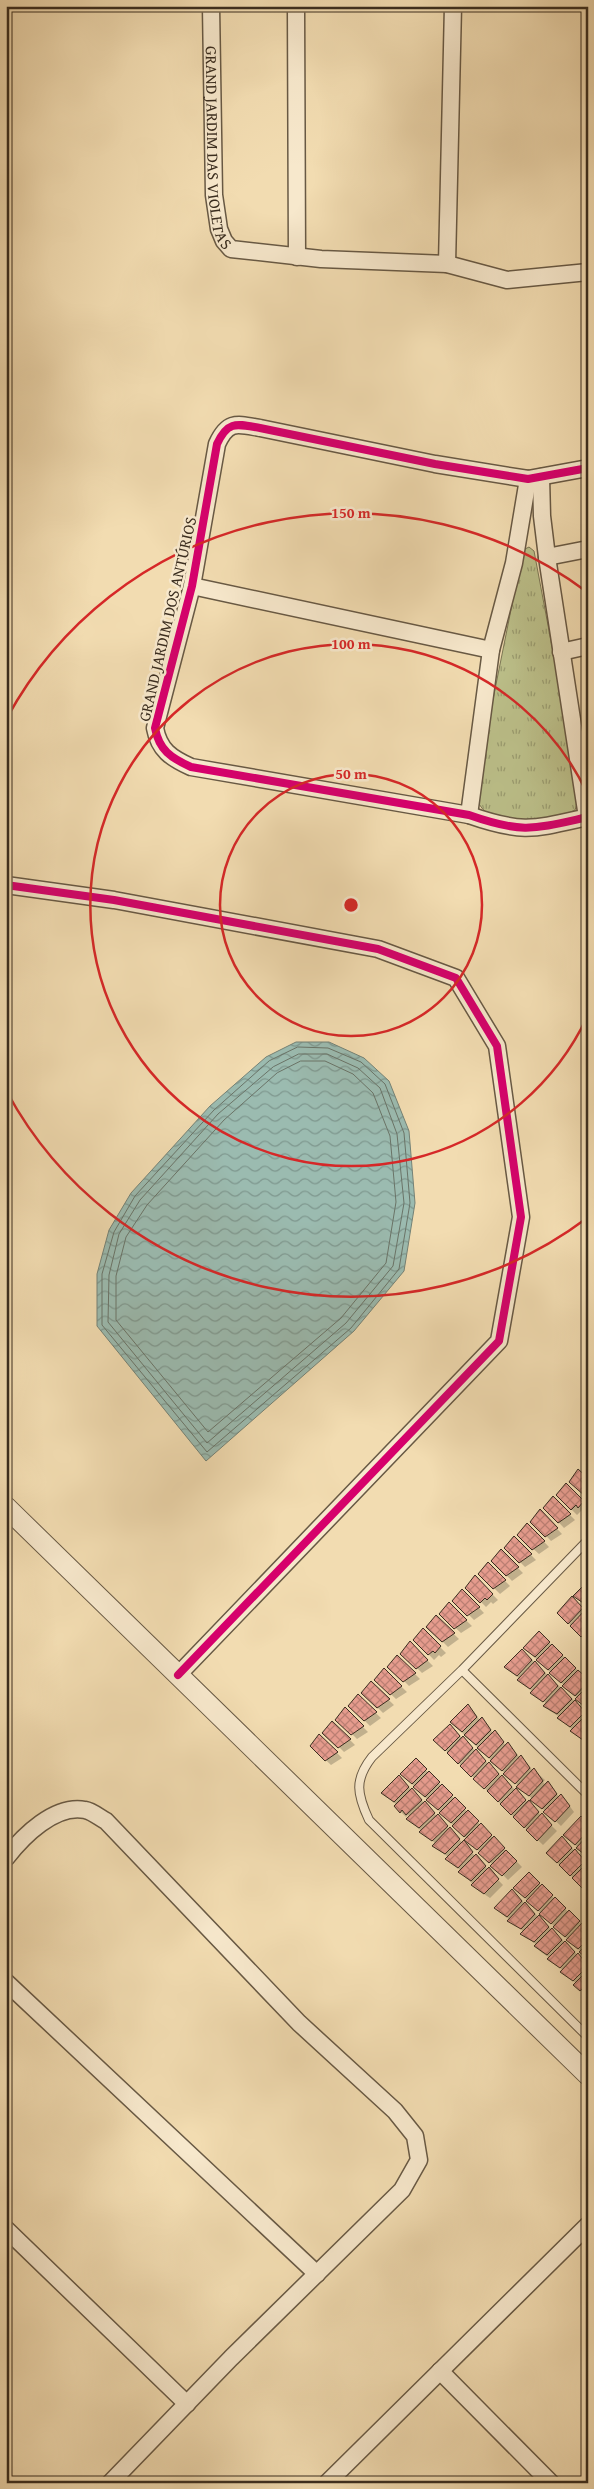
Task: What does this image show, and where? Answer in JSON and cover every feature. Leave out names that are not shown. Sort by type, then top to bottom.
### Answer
[{"type":"street","name":"GRAND JARDIM DAS VIOLETAS","points":[[211,6],[212,170],[215,212],[224,241],[231,249],[297,257],[447,264],[507,280],[588,272]]},
{"type":"street","points":[[296,6],[297,257]]},
{"type":"street","points":[[447,264],[454,6]]},
{"type":"street","name":"GRAND JARDIM DOS ANTÚRIOS","points":[[535,478],[562,652],[581,727],[587,817],[542,828],[517,829],[469,815],[191,767],[170,757],[158,741],[155,728],[192,586],[216,444],[223,430],[231,425],[260,428],[435,464],[535,478],[588,468]]},
{"type":"street","points":[[469,815],[491,650],[535,478]]},
{"type":"street","points":[[547,557],[588,549]]},
{"type":"street","name":"GRAND JARDIM DOS ANTÚRIOS","points":[[192,586],[491,650]]},
{"type":"street","points":[[562,652],[588,646]]},
{"type":"street","points":[[6,886],[114,900],[378,950],[456,978],[498,1046],[521,1217],[499,1342],[178,1674]]},
{"type":"street","points":[[6,1506],[588,2075]]},
{"type":"street","points":[[6,1858],[17,1844],[58,1813],[85,1810],[106,1821],[299,2023],[395,2111],[415,2136],[419,2160],[402,2190],[110,2483]]},
{"type":"street","points":[[6,1982],[317,2274]]},
{"type":"street","points":[[327,2483],[588,2225]]},
{"type":"street","points":[[6,2229],[187,2404]]},
{"type":"street","points":[[440,2371],[551,2483]]},
{"type":"lane","points":[[587,1542],[462,1670],[372,1757],[362,1770],[359,1782],[360,1801],[369,1820],[588,2036]]},
{"type":"lane","points":[[462,1670],[588,1795]]},
{"type":"green space","points":[[529,547],[534,551],[580,795],[575,810],[553,819],[525,823],[498,819],[487,813],[479,804],[475,789],[523,550]]},
{"type":"water","points":[[296,1042],[329,1042],[364,1058],[389,1081],[409,1131],[415,1203],[404,1271],[354,1331],[206,1461],[97,1326],[97,1274],[109,1230],[131,1193],[210,1106],[266,1057]]},
{"type":"building","points":[[578,1469],[588,1478],[588,1493],[585,1496],[569,1482]]},
{"type":"building","points":[[566,1483],[584,1501],[578,1508],[576,1505],[571,1510],[556,1495]]},
{"type":"building","points":[[553,1496],[571,1514],[558,1523],[543,1508]]},
{"type":"building","points":[[540,1509],[558,1528],[545,1537],[530,1522]]},
{"type":"building","points":[[527,1523],[545,1541],[532,1550],[517,1535]]},
{"type":"building","points":[[514,1536],[532,1554],[519,1563],[504,1548]]},
{"type":"building","points":[[501,1549],[519,1567],[506,1576],[491,1561]]},
{"type":"building","points":[[488,1562],[506,1580],[493,1589],[478,1574]]},
{"type":"building","points":[[475,1575],[493,1594],[487,1600],[485,1598],[480,1603],[465,1588]]},
{"type":"building","points":[[588,1581],[588,1603],[586,1605],[573,1596]]},
{"type":"building","points":[[462,1589],[480,1607],[467,1616],[452,1601]]},
{"type":"building","points":[[572,1596],[583,1608],[568,1624],[557,1613]]},
{"type":"building","points":[[449,1602],[467,1620],[454,1629],[439,1614]]},
{"type":"building","points":[[586,1609],[588,1611],[588,1630],[581,1637],[570,1626]]},
{"type":"building","points":[[436,1615],[455,1633],[442,1642],[426,1627]]},
{"type":"building","points":[[423,1628],[441,1646],[435,1653],[433,1651],[428,1655],[413,1640]]},
{"type":"building","points":[[539,1631],[550,1642],[535,1657],[523,1648]]},
{"type":"building","points":[[410,1641],[428,1660],[416,1669],[400,1654]]},
{"type":"building","points":[[552,1644],[563,1655],[548,1670],[536,1660]]},
{"type":"building","points":[[522,1649],[532,1660],[517,1676],[504,1667]]},
{"type":"building","points":[[397,1655],[416,1673],[403,1682],[387,1667]]},
{"type":"building","points":[[565,1657],[576,1668],[561,1683],[549,1673]]},
{"type":"building","points":[[535,1661],[545,1673],[530,1689],[517,1680]]},
{"type":"building","points":[[384,1668],[402,1686],[390,1695],[374,1680]]},
{"type":"building","points":[[578,1670],[588,1679],[588,1682],[575,1696],[562,1686]]},
{"type":"building","points":[[548,1674],[558,1686],[543,1702],[530,1693]]},
{"type":"building","points":[[371,1681],[390,1699],[377,1708],[361,1693]]},
{"type":"building","points":[[588,1686],[588,1709],[575,1699]]},
{"type":"building","points":[[561,1687],[572,1699],[557,1714],[543,1706]]},
{"type":"building","points":[[358,1694],[377,1712],[364,1721],[348,1706]]},
{"type":"building","points":[[575,1700],[585,1712],[570,1727],[557,1718]]},
{"type":"building","points":[[468,1704],[477,1717],[462,1732],[450,1722]]},
{"type":"building","points":[[345,1707],[364,1726],[351,1735],[335,1720]]},
{"type":"building","points":[[588,1713],[588,1735],[583,1740],[570,1731]]},
{"type":"building","points":[[482,1717],[491,1730],[476,1745],[464,1735]]},
{"type":"building","points":[[332,1721],[351,1739],[338,1748],[322,1733]]},
{"type":"building","points":[[450,1724],[460,1736],[445,1751],[433,1740]]},
{"type":"building","points":[[495,1730],[504,1742],[489,1758],[477,1748]]},
{"type":"building","points":[[319,1734],[338,1752],[325,1761],[310,1746]]},
{"type":"building","points":[[463,1736],[473,1748],[458,1764],[447,1753]]},
{"type":"building","points":[[508,1742],[517,1755],[502,1771],[490,1761]]},
{"type":"building","points":[[476,1749],[486,1761],[471,1777],[460,1766]]},
{"type":"building","points":[[521,1755],[530,1768],[515,1784],[503,1774]]},
{"type":"building","points":[[416,1758],[427,1769],[412,1784],[400,1774]]},
{"type":"building","points":[[489,1762],[499,1774],[484,1789],[473,1779]]},
{"type":"building","points":[[534,1768],[543,1781],[529,1796],[516,1787]]},
{"type":"building","points":[[429,1771],[440,1782],[425,1797],[413,1787]]},
{"type":"building","points":[[399,1775],[409,1787],[394,1802],[381,1793]]},
{"type":"building","points":[[502,1775],[512,1787],[498,1802],[487,1791]]},
{"type":"building","points":[[548,1781],[557,1794],[542,1809],[530,1800]]},
{"type":"building","points":[[442,1784],[453,1795],[438,1810],[426,1800]]},
{"type":"building","points":[[412,1788],[422,1800],[406,1815],[402,1810],[400,1813],[394,1806]]},
{"type":"building","points":[[516,1788],[526,1800],[511,1815],[500,1804]]},
{"type":"building","points":[[561,1794],[570,1806],[555,1822],[543,1812]]},
{"type":"building","points":[[455,1797],[466,1808],[451,1823],[439,1813]]},
{"type":"building","points":[[529,1800],[539,1812],[524,1828],[513,1817]]},
{"type":"building","points":[[425,1801],[435,1813],[419,1828],[406,1819]]},
{"type":"building","points":[[468,1810],[479,1821],[464,1837],[452,1826]]},
{"type":"building","points":[[542,1813],[552,1825],[537,1841],[526,1830]]},
{"type":"building","points":[[438,1814],[448,1826],[432,1841],[419,1832]]},
{"type":"building","points":[[581,1816],[587,1822],[585,1824],[588,1831],[575,1845],[563,1835]]},
{"type":"building","points":[[481,1823],[492,1835],[477,1850],[464,1840]]},
{"type":"building","points":[[450,1827],[460,1839],[445,1854],[432,1846]]},
{"type":"building","points":[[588,1835],[588,1857],[576,1848]]},
{"type":"building","points":[[494,1836],[505,1848],[489,1863],[478,1853]]},
{"type":"building","points":[[562,1836],[572,1848],[557,1863],[546,1853]]},
{"type":"building","points":[[464,1840],[473,1852],[458,1868],[445,1859]]},
{"type":"building","points":[[575,1849],[585,1861],[570,1876],[559,1865]]},
{"type":"building","points":[[506,1850],[517,1861],[502,1876],[490,1866]]},
{"type":"building","points":[[476,1854],[486,1866],[471,1881],[458,1872]]},
{"type":"building","points":[[588,1862],[588,1884],[583,1889],[572,1878]]},
{"type":"building","points":[[489,1867],[499,1879],[484,1894],[471,1885]]},
{"type":"building","points":[[529,1872],[540,1883],[525,1898],[513,1888]]},
{"type":"building","points":[[542,1884],[553,1895],[538,1911],[526,1901]]},
{"type":"building","points":[[512,1889],[522,1901],[507,1917],[494,1908]]},
{"type":"building","points":[[555,1897],[566,1908],[551,1924],[539,1914]]},
{"type":"building","points":[[525,1902],[535,1914],[521,1929],[507,1921]]},
{"type":"building","points":[[569,1910],[580,1921],[565,1937],[553,1927]]},
{"type":"building","points":[[539,1915],[549,1927],[534,1942],[520,1934]]},
{"type":"building","points":[[582,1923],[588,1929],[588,1939],[578,1949],[566,1940]]},
{"type":"building","points":[[552,1928],[562,1940],[547,1955],[534,1946]]},
{"type":"building","points":[[565,1941],[575,1952],[560,1968],[547,1959]]},
{"type":"building","points":[[588,1943],[588,1959],[579,1952]]},
{"type":"building","points":[[578,1953],[588,1966],[573,1981],[560,1972]]},
{"type":"building","points":[[588,1970],[588,1992],[586,1994],[582,1989],[580,1991],[573,1985]]},
{"type":"cycle path","points":[[588,468],[528,479],[435,464],[252,427],[239,425],[229,427],[217,444],[192,586],[155,728],[163,748],[172,757],[191,767],[469,815],[516,827],[541,827],[588,817]]},
{"type":"cycle path","points":[[6,885],[114,900],[378,949],[456,978],[497,1046],[521,1217],[499,1341],[178,1675]]}]
